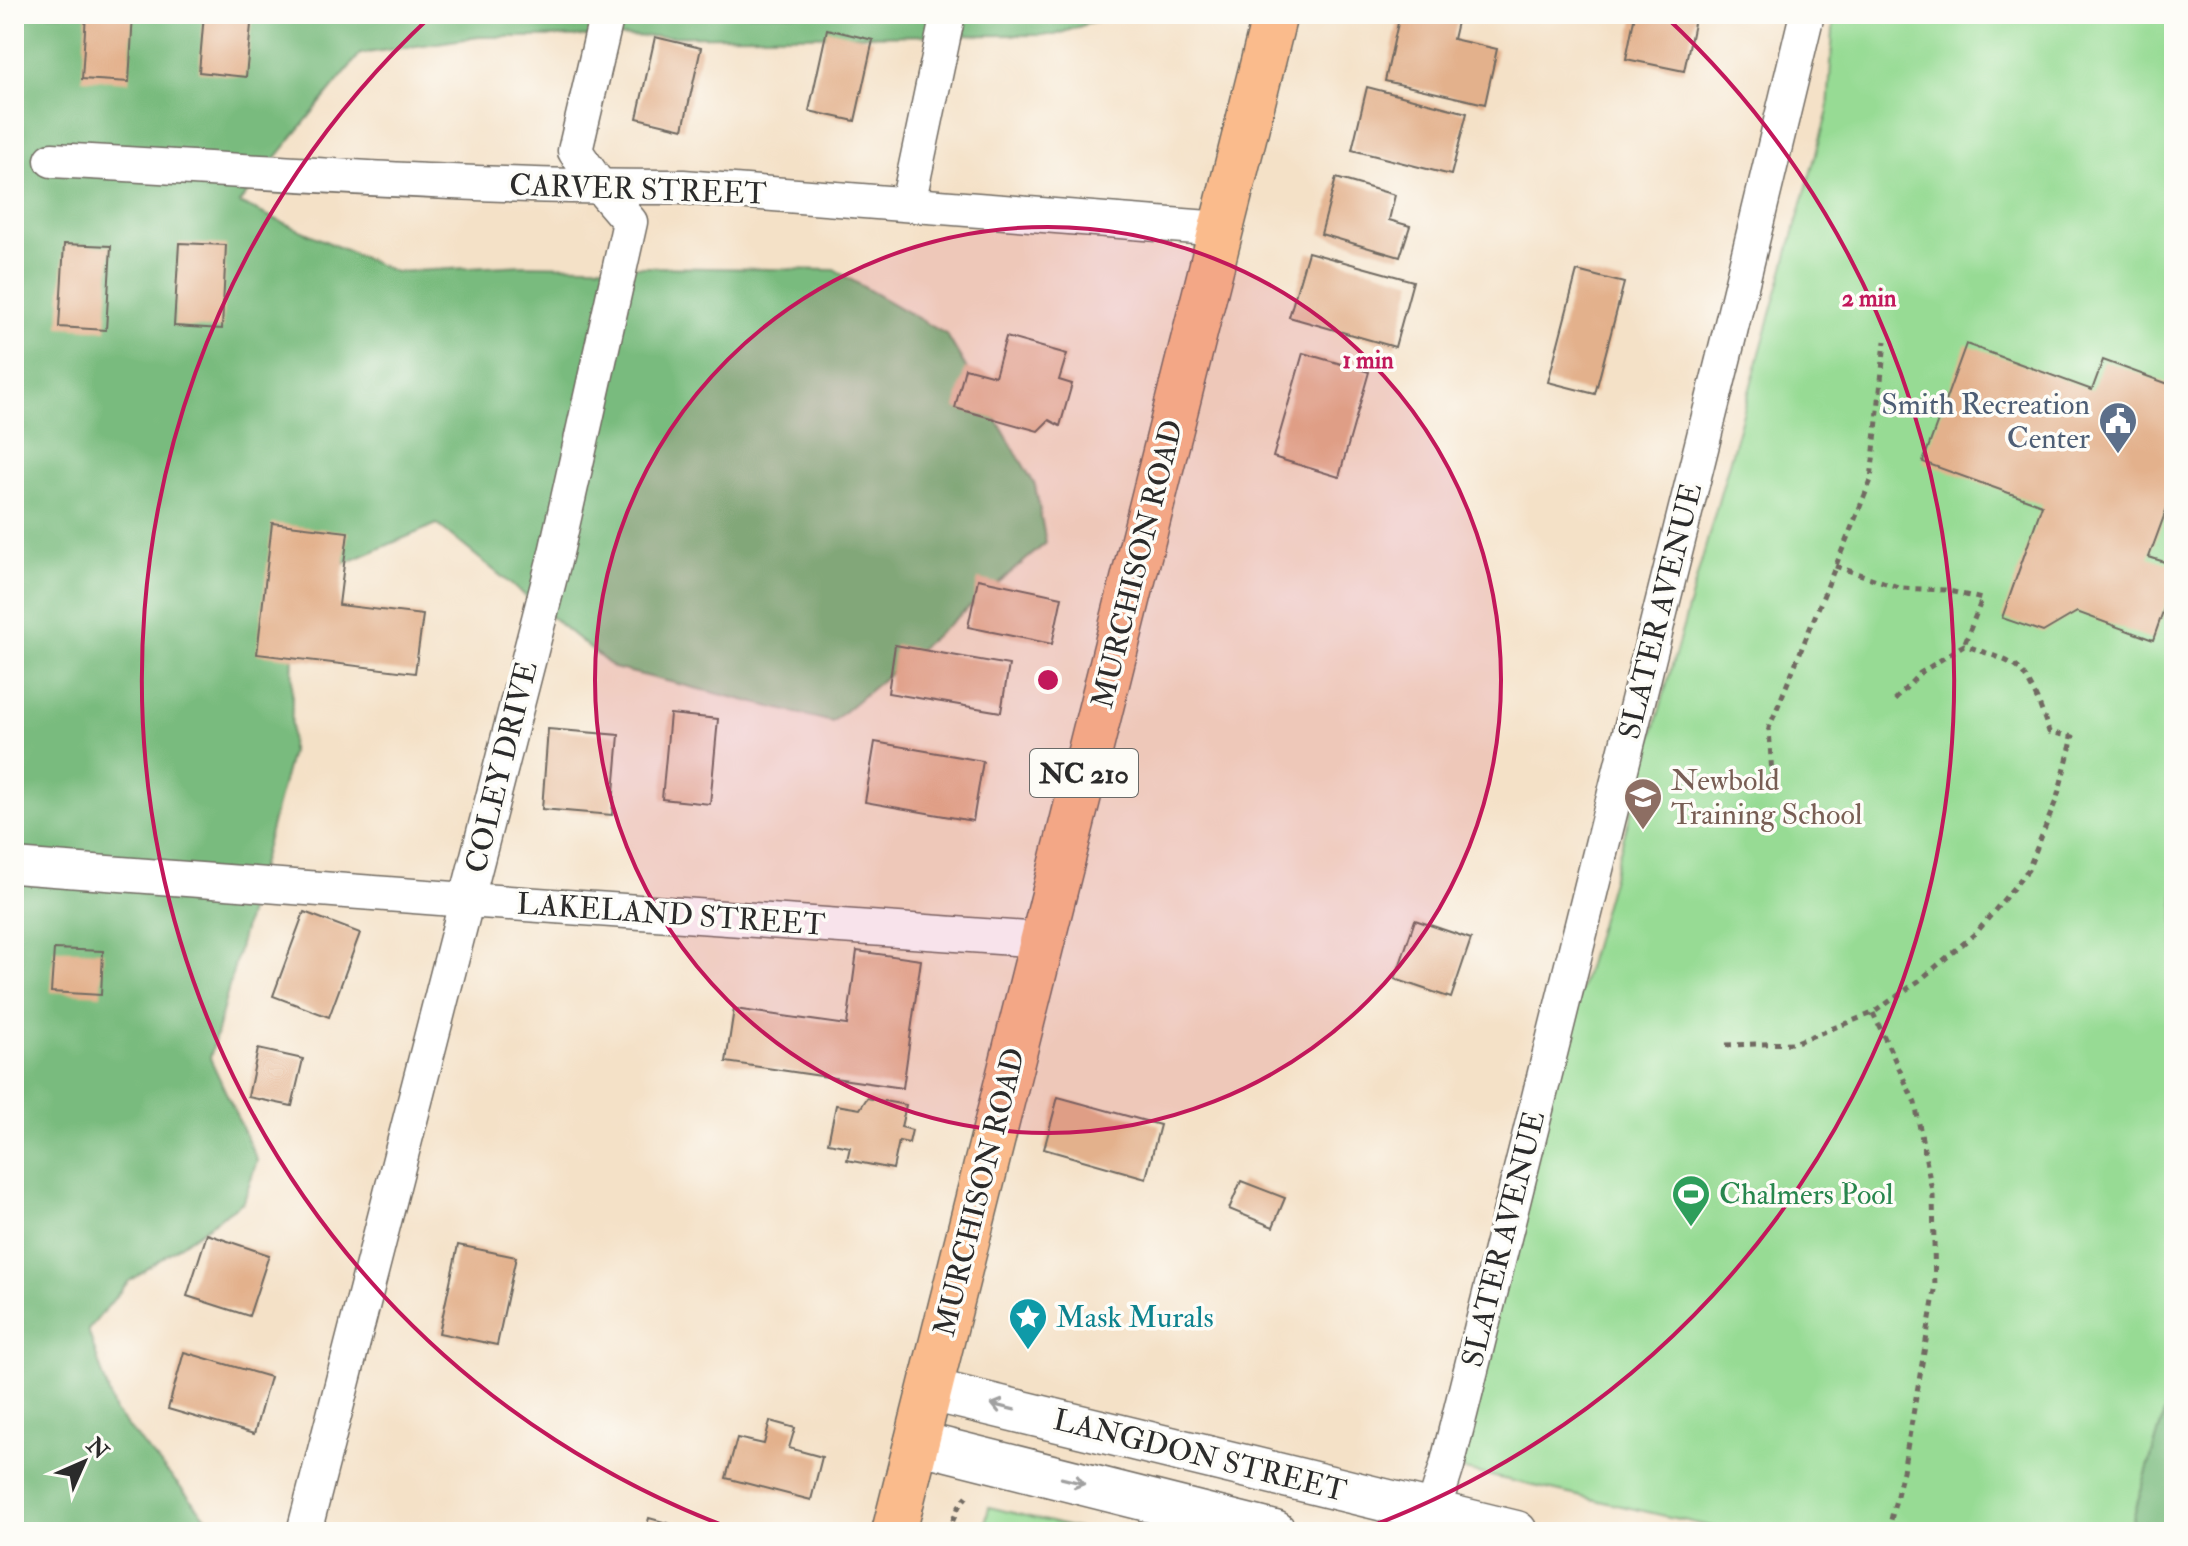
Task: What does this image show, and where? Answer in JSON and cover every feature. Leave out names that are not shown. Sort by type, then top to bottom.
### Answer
[{"type":"main road","name":"MURCHISON ROAD","points":[[894,1532],[1275,14]]},
{"type":"street","name":"COLEY DRIVE","points":[[304,1532],[556,553],[630,222],[575,151],[607,14]]},
{"type":"street","points":[[908,204],[948,14]]},
{"type":"street","name":"SLATER AVENUE","points":[[1430,1521],[1454,1436],[1807,14]]},
{"type":"street","name":"CARVER STREET","points":[[52,160],[484,184],[683,187],[1222,229]]},
{"type":"street","name":"LAKELAND STREET","points":[[14,866],[1042,940]]},
{"type":"street","name":"LANGDON STREET","points":[[931,1390],[1430,1521],[1516,1532]]},
{"type":"street","name":"LANGDON STREET","points":[[916,1442],[1275,1532]]},
{"type":"path","points":[[1773,791],[1769,728],[1871,480],[1885,341]]},
{"type":"path","points":[[1835,566],[1901,588],[1945,590],[1982,599],[1964,645],[1920,673],[1893,702]]},
{"type":"path","points":[[1726,1045],[1794,1043],[1873,1013],[1920,980],[1977,932],[2028,870],[2057,798],[2073,737],[2049,732],[2037,699],[2017,667],[1964,645]]},
{"type":"path","points":[[1873,1013],[1915,1103],[1933,1196],[1935,1290],[1903,1471],[1888,1532]]},
{"type":"green space","points":[[14,14],[1116,14],[1055,35],[479,37],[360,54],[239,203],[395,272],[524,265],[834,270],[947,335],[1035,485],[1046,543],[832,722],[614,668],[437,524],[294,585],[291,752],[210,1058],[257,1160],[244,1201],[128,1282],[88,1330],[115,1412],[207,1518],[202,1532],[14,1532]]},
{"type":"green space","points":[[1834,14],[2174,14],[2174,1380],[2129,1532],[1735,1532],[1447,1466],[1828,111]]},
{"type":"green space","points":[[2174,1380],[2174,1532],[2129,1532]]},
{"type":"green space","points":[[989,1507],[1092,1532],[983,1532]]},
{"type":"building","points":[[86,14],[133,14],[129,82],[82,79]]},
{"type":"building","points":[[204,14],[252,14],[246,77],[199,72]]},
{"type":"building","points":[[1400,14],[1419,14],[1457,22],[1453,39],[1497,49],[1485,104],[1385,81]]},
{"type":"building","points":[[1635,14],[1696,14],[1684,71],[1626,59]]},
{"type":"building","points":[[827,29],[873,40],[855,121],[809,111]]},
{"type":"building","points":[[655,37],[701,48],[683,129],[637,118]]},
{"type":"building","points":[[1367,87],[1467,113],[1451,175],[1352,150]]},
{"type":"building","points":[[1336,178],[1395,195],[1389,220],[1410,226],[1400,257],[1321,234]]},
{"type":"building","points":[[179,243],[226,245],[222,329],[174,326]]},
{"type":"building","points":[[64,244],[111,246],[106,330],[59,327]]},
{"type":"building","points":[[1308,252],[1413,281],[1395,347],[1289,317]]},
{"type":"building","points":[[1577,271],[1624,283],[1595,394],[1548,382]]},
{"type":"building","points":[[1006,337],[1067,354],[1059,380],[1072,384],[1060,426],[1049,420],[1038,431],[955,408],[965,368],[995,376]]},
{"type":"building","points":[[1966,344],[2092,390],[2103,360],[2174,386],[2174,489],[2149,557],[2174,565],[2174,580],[2153,640],[2077,612],[2043,632],[2002,618],[2042,505],[1923,462]]},
{"type":"building","points":[[1303,353],[1369,372],[1339,477],[1273,457]]},
{"type":"building","points":[[272,523],[348,532],[339,605],[423,615],[415,673],[257,654]]},
{"type":"building","points":[[978,579],[1062,597],[1052,644],[968,627]]},
{"type":"building","points":[[895,645],[1009,665],[1001,712],[888,693]]},
{"type":"building","points":[[670,714],[718,719],[710,804],[662,799]]},
{"type":"building","points":[[548,729],[619,735],[612,815],[542,809]]},
{"type":"building","points":[[875,742],[983,761],[973,821],[865,802]]},
{"type":"building","points":[[304,912],[360,933],[329,1017],[273,996]]},
{"type":"building","points":[[1415,920],[1471,939],[1451,998],[1395,979]]},
{"type":"building","points":[[54,949],[103,951],[101,995],[51,992]]},
{"type":"building","points":[[857,951],[921,960],[903,1088],[726,1062],[734,1009],[847,1025]]},
{"type":"building","points":[[258,1049],[303,1059],[292,1106],[248,1097]]},
{"type":"building","points":[[1058,1097],[1160,1125],[1146,1178],[1044,1149]]},
{"type":"building","points":[[867,1098],[906,1105],[901,1127],[912,1130],[909,1143],[899,1141],[893,1169],[847,1160],[850,1147],[828,1143],[836,1105],[860,1109]]},
{"type":"building","points":[[1241,1181],[1285,1198],[1273,1227],[1229,1209]]},
{"type":"building","points":[[207,1234],[269,1255],[249,1316],[187,1296]]},
{"type":"building","points":[[458,1245],[516,1257],[497,1345],[439,1333]]},
{"type":"building","points":[[184,1352],[270,1377],[254,1434],[168,1409]]},
{"type":"building","points":[[770,1421],[795,1428],[789,1448],[822,1457],[811,1500],[726,1478],[737,1438],[764,1444]]},
{"type":"building","points":[[649,1518],[696,1531],[696,1532],[645,1532]]},
{"type":"place","name":"Smith Recreation Center","points":[[2118,455]]},
{"type":"place","name":"Newbold Training School","points":[[1643,831]]},
{"type":"place","name":"Chalmers Pool","points":[[1691,1228]]},
{"type":"place","name":"Mask Murals","points":[[1028,1351]]}]
